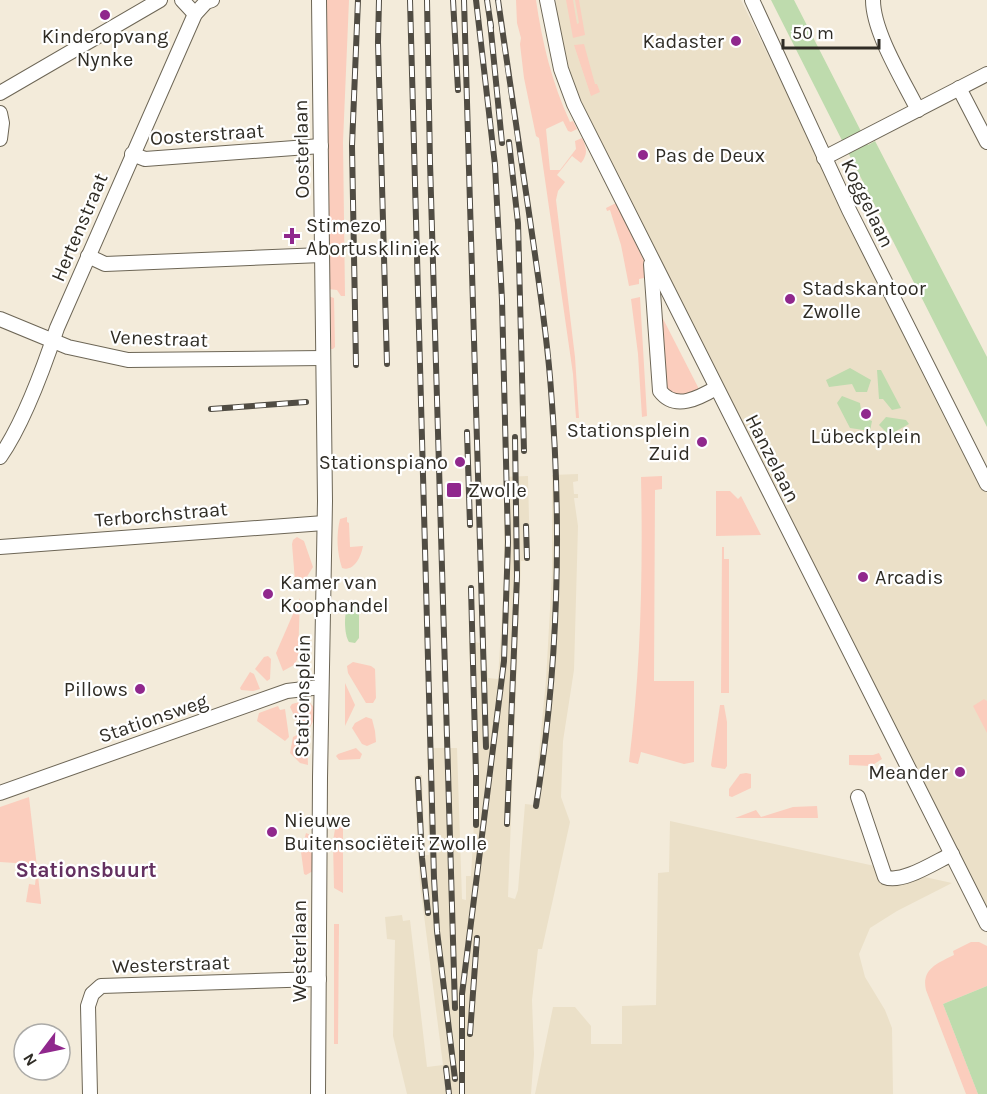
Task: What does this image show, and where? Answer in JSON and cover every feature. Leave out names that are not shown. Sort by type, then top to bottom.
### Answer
[{"type":"street","points":[[0,93],[160,0]]},
{"type":"street","points":[[182,0],[195,14],[206,2],[212,0]]},
{"type":"street","name":"Oosterlaan","points":[[319,0],[323,364]]},
{"type":"street","name":"Hanzelaan","points":[[547,0],[561,69],[574,104],[987,924]]},
{"type":"street","name":"Koggelaan","points":[[752,0],[824,158],[891,296],[983,468],[987,484]]},
{"type":"street","points":[[873,0],[875,17],[881,34],[918,110]]},
{"type":"street","name":"Hertenstraat","points":[[0,457],[16,429],[88,256],[195,14]]},
{"type":"street","points":[[824,158],[987,74]]},
{"type":"street","points":[[959,88],[987,142]]},
{"type":"street","points":[[0,113],[2,123],[0,139]]},
{"type":"street","name":"Oosterstraat","points":[[132,154],[145,159],[321,146]]},
{"type":"street","points":[[88,256],[105,264],[322,255]]},
{"type":"street","points":[[651,259],[660,391],[672,400],[689,401],[716,388]]},
{"type":"street","name":"Venestraat","points":[[0,319],[52,341],[87,352],[128,360],[323,364]]},
{"type":"street","name":"Stationsplein","points":[[320,808],[324,523],[323,364]]},
{"type":"street","name":"Terborchstraat","points":[[0,547],[324,523]]},
{"type":"street","name":"Stationsweg","points":[[0,793],[281,693],[321,687]]},
{"type":"street","points":[[858,797],[885,877],[892,880],[903,878],[952,854]]},
{"type":"street","name":"Westerlaan","points":[[318,1094],[320,808]]},
{"type":"street","name":"Westerstraat","points":[[90,1094],[88,1006],[92,994],[101,986],[319,979]]},
{"type":"shaded area","points":[[325,0],[349,0],[343,142],[345,296],[341,296],[337,290],[328,289]]},
{"type":"shaded area","points":[[516,0],[536,0],[541,31],[553,77],[570,122],[573,121],[577,129],[568,131],[563,121],[546,129],[550,170],[560,170],[576,149],[575,141],[582,138],[586,148],[585,157],[581,163],[572,156],[557,175],[565,182],[558,191],[556,200],[575,357],[579,418],[576,418],[573,374],[539,138],[536,136],[524,78]]},
{"type":"shaded area","points":[[556,0],[741,0],[884,292],[987,494],[987,910],[587,116],[570,72],[558,28]]},
{"type":"shaded area","points":[[566,0],[573,0],[577,24],[579,23],[575,0],[579,0],[585,35],[573,38]]},
{"type":"shaded area","points":[[771,0],[794,0],[868,145],[875,141],[987,357],[987,427]]},
{"type":"shaded area","points":[[584,44],[595,84],[600,92],[591,96],[574,45]]},
{"type":"shaded area","points":[[616,203],[647,267],[648,273],[644,278],[639,279],[639,284],[629,286],[621,245],[610,210],[607,211],[606,208]]},
{"type":"shaded area","points":[[328,296],[334,298],[335,347],[333,349],[328,349]]},
{"type":"shaded area","points":[[640,297],[647,416],[642,417],[638,354],[631,299]]},
{"type":"shaded area","points":[[657,307],[700,391],[697,393],[674,396],[666,391]]},
{"type":"shaded area","points":[[850,368],[871,380],[867,392],[856,392],[852,384],[829,387],[826,380]]},
{"type":"shaded area","points":[[877,370],[881,370],[901,408],[892,410],[883,399],[879,399]]},
{"type":"shaded area","points":[[842,396],[860,403],[862,417],[872,421],[870,431],[850,428],[837,403]]},
{"type":"shaded area","points":[[886,417],[906,420],[909,424],[889,435],[879,425]]},
{"type":"shaded area","points":[[578,474],[578,481],[573,482],[574,494],[578,494],[578,498],[574,498],[578,526],[574,670],[563,741],[561,797],[570,822],[542,949],[538,949],[532,1000],[534,1054],[531,1094],[407,1094],[393,1036],[395,940],[387,939],[385,917],[402,915],[403,921],[410,920],[427,1067],[443,1065],[420,884],[414,776],[422,775],[425,855],[429,855],[427,748],[457,748],[462,899],[466,900],[466,876],[471,876],[475,804],[469,641],[485,644],[488,678],[498,679],[504,581],[504,477],[528,476],[530,561],[521,561],[508,897],[515,899],[518,890],[525,804],[534,805],[546,680],[552,574],[552,475]]},
{"type":"shaded area","points":[[662,476],[662,489],[655,490],[654,681],[694,681],[694,762],[684,764],[641,752],[638,764],[629,762],[640,620],[641,477]]},
{"type":"shaded area","points":[[716,491],[730,491],[738,499],[741,496],[761,535],[716,536]]},
{"type":"shaded area","points":[[347,517],[350,547],[363,546],[356,563],[346,569],[342,568],[338,538],[340,519]]},
{"type":"shaded area","points":[[297,537],[304,541],[313,567],[303,583],[299,585],[295,581],[292,544]]},
{"type":"shaded area","points":[[722,547],[724,547],[724,559],[729,559],[729,693],[721,693]]},
{"type":"shaded area","points":[[300,598],[298,658],[294,665],[283,671],[276,653]]},
{"type":"shaded area","points":[[350,603],[355,603],[359,607],[359,638],[355,643],[347,639],[345,628],[346,611]]},
{"type":"shaded area","points":[[268,656],[271,659],[270,679],[267,681],[255,669],[264,657]]},
{"type":"shaded area","points":[[353,662],[375,669],[376,698],[373,703],[366,703],[348,673],[347,666]]},
{"type":"shaded area","points":[[250,672],[254,674],[260,689],[241,690],[240,688]]},
{"type":"shaded area","points":[[345,683],[355,705],[345,726]]},
{"type":"shaded area","points":[[984,699],[987,701],[987,733],[973,706]]},
{"type":"shaded area","points":[[307,700],[314,707],[314,719],[309,727],[301,730],[290,707],[292,704]]},
{"type":"shaded area","points":[[720,705],[724,705],[727,722],[727,766],[725,769],[711,765]]},
{"type":"shaded area","points":[[278,706],[280,710],[285,709],[289,737],[285,741],[257,721],[259,713]]},
{"type":"shaded area","points":[[366,717],[372,719],[376,742],[367,746],[362,744],[352,728],[355,723]]},
{"type":"shaded area","points":[[297,735],[307,743],[308,765],[300,763],[290,753],[293,737]]},
{"type":"shaded area","points":[[356,748],[362,754],[360,759],[339,760],[336,756],[338,754]]},
{"type":"shaded area","points":[[879,753],[882,759],[871,766],[849,765],[849,755]]},
{"type":"shaded area","points":[[740,774],[751,774],[751,788],[732,797],[729,796],[729,789]]},
{"type":"shaded area","points":[[29,797],[41,904],[26,902],[29,884],[35,885],[36,876],[30,874],[31,864],[0,862],[0,807]]},
{"type":"shaded area","points":[[817,806],[818,818],[735,818],[756,810],[761,817],[793,807]]},
{"type":"shaded area","points":[[670,821],[952,883],[897,911],[870,928],[859,954],[865,977],[885,1010],[892,1028],[893,1094],[535,1094],[553,1007],[575,1007],[591,1026],[591,1044],[622,1044],[622,1006],[656,1005],[658,873],[669,872]]},
{"type":"shaded area","points":[[343,825],[343,893],[334,888],[333,841],[335,829]]},
{"type":"shaded area","points":[[306,833],[313,836],[313,871],[306,875],[301,852]]},
{"type":"shaded area","points":[[334,924],[339,924],[338,1044],[334,1044]]},
{"type":"shaded area","points":[[971,942],[979,942],[987,946],[987,986],[943,1004],[978,1094],[966,1094],[925,983],[928,972],[932,968],[954,955],[953,951]]},
{"type":"shaded area","points":[[987,986],[987,1094],[978,1094],[943,1004]]},
{"type":"railway","points":[[356,365],[352,146],[358,0]]},
{"type":"railway","points":[[379,0],[378,42],[387,364]]},
{"type":"railway","points":[[410,0],[434,878],[437,931],[455,1079]]},
{"type":"railway","points":[[427,0],[455,1008]]},
{"type":"railway","points":[[453,0],[458,90]]},
{"type":"railway","points":[[464,0],[486,747]]},
{"type":"railway","points":[[462,1094],[462,994],[504,661],[508,542],[502,300],[495,165],[476,0]]},
{"type":"railway","points":[[487,0],[491,27]]},
{"type":"railway","points":[[498,0],[542,305],[554,442],[556,599],[549,703],[536,806]]},
{"type":"railway","points":[[490,21],[502,143]]},
{"type":"railway","points":[[509,142],[518,223],[524,451]]},
{"type":"railway","points":[[211,409],[306,402]]},
{"type":"railway","points":[[467,432],[470,525]]},
{"type":"railway","points":[[507,824],[517,576],[515,437]]},
{"type":"railway","points":[[526,526],[527,558]]},
{"type":"railway","points":[[471,588],[476,825]]},
{"type":"railway","points":[[418,779],[422,858],[428,913]]},
{"type":"railway","points":[[470,1034],[477,938]]},
{"type":"railway","points":[[446,1068],[449,1094]]},
{"type":"place","name":"Kinderopvang Nynke","points":[[105,15]]},
{"type":"place","name":"Kadaster","points":[[736,41]]},
{"type":"place","name":"Pas de Deux","points":[[643,155]]},
{"type":"place","name":"Stimezo Abortuskliniek","points":[[292,236]]},
{"type":"place","name":"Stadskantoor Zwolle","points":[[790,299]]},
{"type":"place","name":"Lübeckplein","points":[[866,414]]},
{"type":"place","name":"Stationsplein Zuid","points":[[702,442]]},
{"type":"place","name":"Stationspiano","points":[[460,462]]},
{"type":"place","name":"Zwolle","points":[[454,490]]},
{"type":"place","name":"Arcadis","points":[[863,577]]},
{"type":"place","name":"Kamer van Koophandel","points":[[268,594]]},
{"type":"place","name":"Pillows","points":[[140,689]]},
{"type":"place","name":"Meander","points":[[960,772]]},
{"type":"place","name":"Nieuwe Buitensociëteit Zwolle","points":[[272,832]]},
{"type":"district","name":"Stationsbuurt","points":[[86,870]]}]
